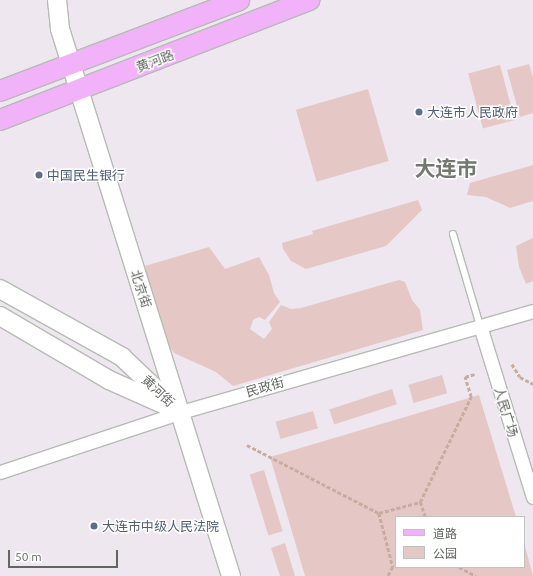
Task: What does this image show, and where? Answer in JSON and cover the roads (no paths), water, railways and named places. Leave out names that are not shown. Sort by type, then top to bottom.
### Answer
[{"type":"main road","name":"黄河路","points":[[0,91],[72,66],[239,0]]},
{"type":"main road","name":"黄河路","points":[[0,120],[79,91],[310,0]]},
{"type":"street","name":"北京街","points":[[57,0],[60,29],[181,412],[231,576]]},
{"type":"street","name":"黄河街","points":[[0,288],[122,357],[181,412]]},
{"type":"street","name":"民政街","points":[[0,472],[181,412],[533,311]]},
{"type":"street","name":"黄河街","points":[[0,316],[109,380],[181,412]]},
{"type":"street","name":"人民广场","points":[[480,326],[533,497]]},
{"type":"lane","points":[[453,234],[480,326]]},
{"type":"place","name":"大连市人民政府","points":[[419,112]]},
{"type":"place","name":"中国民生银行","points":[[39,175]]},
{"type":"place","name":"大连市中级人民法院","points":[[94,526]]},
{"type":"district","name":"大连市","points":[[446,168]]}]
